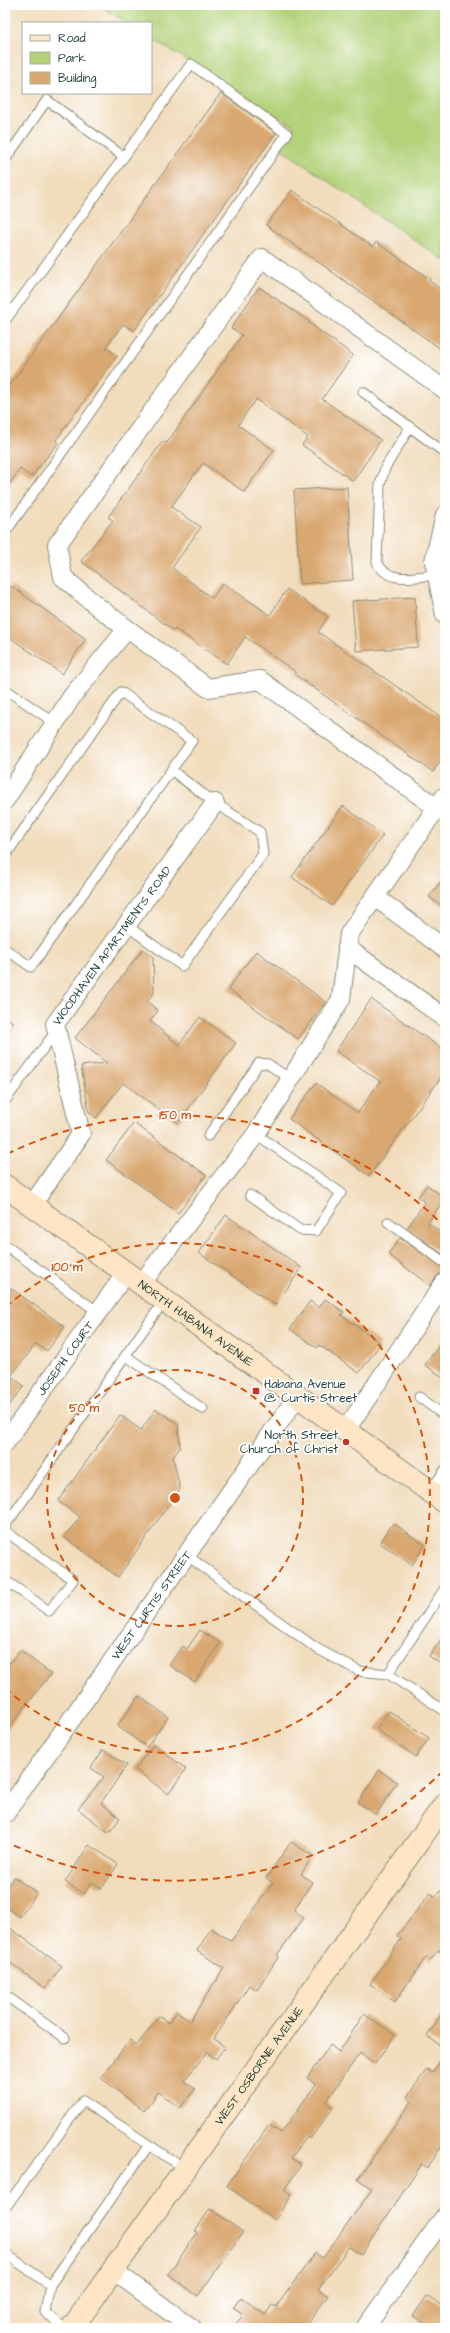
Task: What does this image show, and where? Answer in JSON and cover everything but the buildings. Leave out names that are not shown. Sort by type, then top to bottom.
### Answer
[{"type":"street","points":[[441,802],[260,680],[208,688],[99,608],[64,577],[57,545],[262,258],[445,390]]},
{"type":"street","points":[[445,515],[434,561],[445,615]]},
{"type":"street","points":[[5,800],[73,696],[127,629]]},
{"type":"street","name":"JOSEPH COURT","points":[[5,1443],[98,1312],[134,1278],[256,1134],[341,999],[349,934],[441,802]]},
{"type":"street","name":"WOODHAVEN APARTMENTS ROAD","points":[[32,1205],[81,1134],[54,1024],[215,803]]},
{"type":"street","points":[[375,897],[445,949]]},
{"type":"street","points":[[347,948],[445,1018]]},
{"type":"street","name":"NORTH HABANA AVENUE","points":[[5,1186],[344,1431],[441,1498]]},
{"type":"street","points":[[344,1431],[445,1282]]},
{"type":"street","name":"WEST CURTIS STREET","points":[[5,1814],[298,1397]]},
{"type":"street","name":"WEST OSBORNE AVENUE","points":[[72,2328],[445,1804]]},
{"type":"street","points":[[365,2328],[445,2216]]},
{"type":"street","points":[[114,2271],[192,2328]]},
{"type":"lane","points":[[5,321],[191,64],[287,134],[5,533]]},
{"type":"lane","points":[[5,160],[47,100],[124,157]]},
{"type":"lane","points":[[363,392],[445,453]]},
{"type":"lane","points":[[410,427],[385,468],[380,485],[377,562],[381,571],[393,578],[437,575]]},
{"type":"lane","points":[[5,689],[55,724]]},
{"type":"lane","points":[[5,856],[121,692],[192,741],[31,967],[5,949]]},
{"type":"lane","points":[[126,925],[182,966],[263,854],[260,832],[215,803],[171,770]]},
{"type":"lane","points":[[5,1102],[56,1031]]},
{"type":"lane","points":[[208,1136],[259,1063],[268,1064],[290,1079]]},
{"type":"lane","points":[[250,1195],[300,1230],[316,1231],[341,1193],[256,1134]]},
{"type":"lane","points":[[388,1222],[445,1264]]},
{"type":"lane","points":[[5,1245],[98,1312]]},
{"type":"lane","points":[[5,1526],[164,1301]]},
{"type":"lane","points":[[126,1356],[203,1409]]},
{"type":"lane","points":[[419,1397],[445,1416]]},
{"type":"lane","points":[[441,1498],[445,1470]]},
{"type":"lane","points":[[5,1531],[73,1580],[49,1611],[5,1580]]},
{"type":"lane","points":[[186,1555],[316,1648],[359,1671],[388,1674],[445,1711]]},
{"type":"lane","points":[[388,1674],[445,1588]]},
{"type":"lane","points":[[5,1995],[65,2038]]},
{"type":"lane","points":[[5,2208],[83,2101],[186,2169]]},
{"type":"lane","points":[[64,2328],[45,2312],[50,2285],[149,2145]]},
{"type":"lane","points":[[5,2253],[50,2285]]},
{"type":"green space","points":[[99,5],[445,5],[445,261],[280,148],[294,126],[152,39],[152,22],[126,22]]},
{"type":"place","name":"Habana Avenue @ Curtis Street","points":[[256,1391]]},
{"type":"place","name":"North Street Church of Christ","points":[[346,1442]]}]
